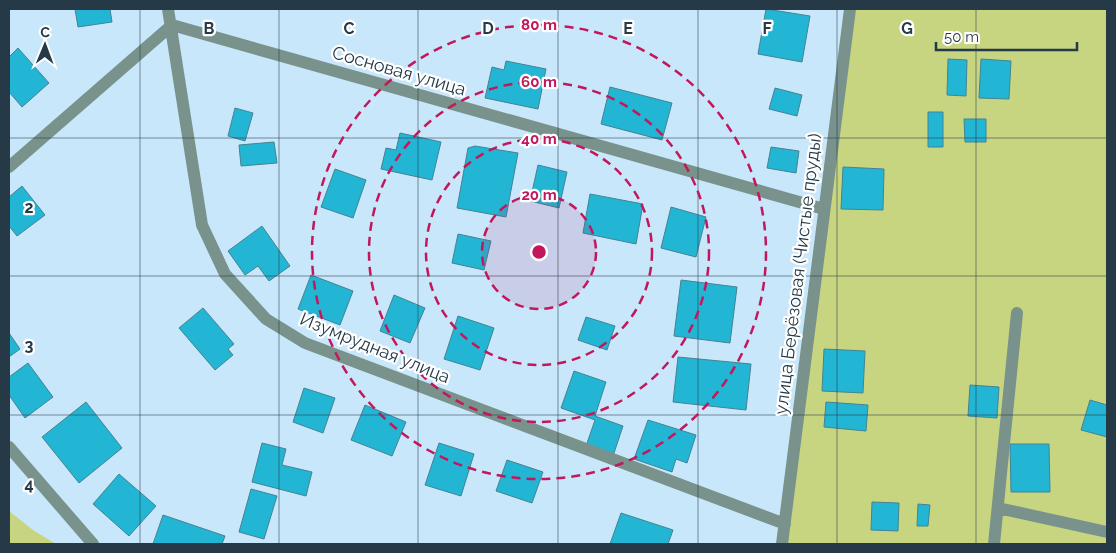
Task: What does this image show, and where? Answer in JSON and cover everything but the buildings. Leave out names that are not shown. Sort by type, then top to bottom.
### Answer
[{"type":"street","name":"Изумрудная улица","points":[[168,9],[202,226],[226,274],[266,319],[305,343],[785,524]]},
{"type":"street","name":"улица Берёзовая (Чистые пруды)","points":[[782,544],[850,9]]},
{"type":"street","points":[[9,167],[172,25]]},
{"type":"street","name":"Сосновая улица","points":[[172,25],[824,209]]},
{"type":"street","points":[[994,544],[1017,313]]},
{"type":"street","points":[[9,447],[93,544]]},
{"type":"street","points":[[998,508],[1107,532]]},
{"type":"green space","points":[[850,9],[1107,9],[1107,544],[782,544]]},
{"type":"green space","points":[[9,511],[33,530],[56,544],[9,544]]}]
